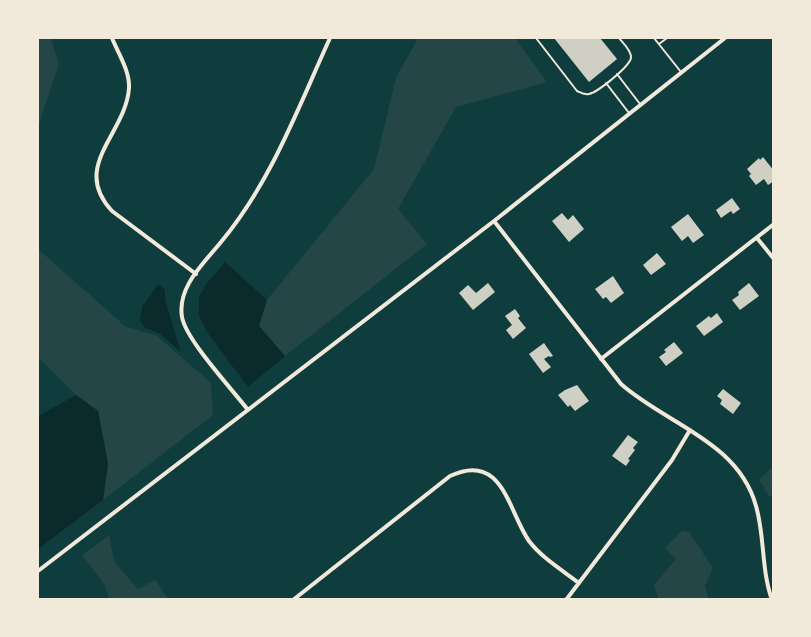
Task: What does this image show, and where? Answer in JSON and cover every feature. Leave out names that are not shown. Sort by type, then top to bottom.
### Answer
[{"type":"street","points":[[112,38],[129,81],[128,96],[125,108],[98,161],[97,187],[102,199],[112,211],[196,274]]},
{"type":"street","points":[[248,410],[185,327],[182,317],[182,300],[185,291],[196,274],[241,217],[265,178],[330,38]]},
{"type":"street","points":[[38,571],[494,221],[726,38]]},
{"type":"street","points":[[494,221],[621,384],[630,392],[725,455],[740,473],[750,490],[759,519],[766,573],[772,600]]},
{"type":"street","points":[[601,358],[774,224]]},
{"type":"street","points":[[756,238],[774,259]]},
{"type":"street","points":[[566,600],[672,460],[690,430]]},
{"type":"street","points":[[293,600],[450,476],[468,470],[480,472],[495,479],[505,491],[520,526],[531,542],[542,554],[579,583]]},
{"type":"lane","points":[[536,38],[577,91],[582,94],[596,91],[624,68],[631,57],[630,52],[619,38]]},
{"type":"lane","points":[[654,38],[681,72]]},
{"type":"lane","points":[[659,44],[667,38]]},
{"type":"lane","points":[[617,74],[640,104]]},
{"type":"lane","points":[[606,83],[629,113]]},
{"type":"shaded area","points":[[38,38],[51,38],[59,64],[38,127]]},
{"type":"shaded area","points":[[418,38],[515,38],[547,82],[456,107],[398,209],[427,244],[285,356],[259,326],[267,300],[374,169],[396,78]]},
{"type":"shaded area","points":[[38,249],[125,326],[157,336],[211,383],[213,415],[103,500],[108,464],[98,411],[76,395],[38,357]]},
{"type":"shaded area","points":[[225,262],[267,300],[259,326],[285,356],[248,387],[209,335],[199,316],[199,298],[206,284]]},
{"type":"shaded area","points":[[158,284],[165,290],[165,300],[181,352],[159,333],[145,328],[140,320],[142,307]]},
{"type":"shaded area","points":[[76,395],[98,411],[108,464],[103,500],[38,549],[38,416]]},
{"type":"shaded area","points":[[773,466],[773,496],[769,496],[759,480]]},
{"type":"shaded area","points":[[682,531],[689,532],[713,568],[705,586],[709,599],[659,599],[654,585],[676,559],[665,548]]},
{"type":"shaded area","points":[[109,535],[114,561],[138,589],[155,580],[168,599],[109,599],[105,585],[82,555]]},
{"type":"building","points":[[554,38],[600,38],[617,59],[589,82]]},
{"type":"building","points":[[763,157],[774,171],[774,181],[768,185],[764,179],[756,185],[749,176],[751,174],[747,169],[759,158],[760,160]]},
{"type":"building","points":[[732,198],[740,209],[733,214],[731,211],[721,218],[716,210]]},
{"type":"building","points":[[562,213],[568,220],[573,215],[584,229],[569,242],[552,221]]},
{"type":"building","points":[[688,214],[704,235],[693,243],[688,236],[682,241],[671,227]]},
{"type":"building","points":[[657,253],[666,264],[651,275],[643,265]]},
{"type":"building","points":[[613,276],[624,293],[611,303],[606,297],[603,299],[595,289]]},
{"type":"building","points":[[488,283],[495,292],[473,310],[459,293],[468,285],[476,293]]},
{"type":"building","points":[[749,283],[759,296],[740,310],[732,300]]},
{"type":"building","points":[[515,309],[520,316],[518,318],[526,328],[513,339],[506,330],[512,325],[505,316]]},
{"type":"building","points":[[717,313],[723,322],[704,336],[696,326],[709,316],[711,318]]},
{"type":"building","points":[[674,342],[683,353],[666,366],[659,357]]},
{"type":"building","points":[[544,343],[553,356],[544,359],[551,367],[543,373],[529,354]]},
{"type":"building","points":[[577,385],[589,401],[575,411],[570,405],[568,407],[558,395]]},
{"type":"building","points":[[723,389],[741,403],[733,414],[720,404],[722,400],[717,396]]},
{"type":"building","points":[[628,435],[638,442],[633,448],[635,450],[628,459],[630,460],[626,466],[612,456]]}]
